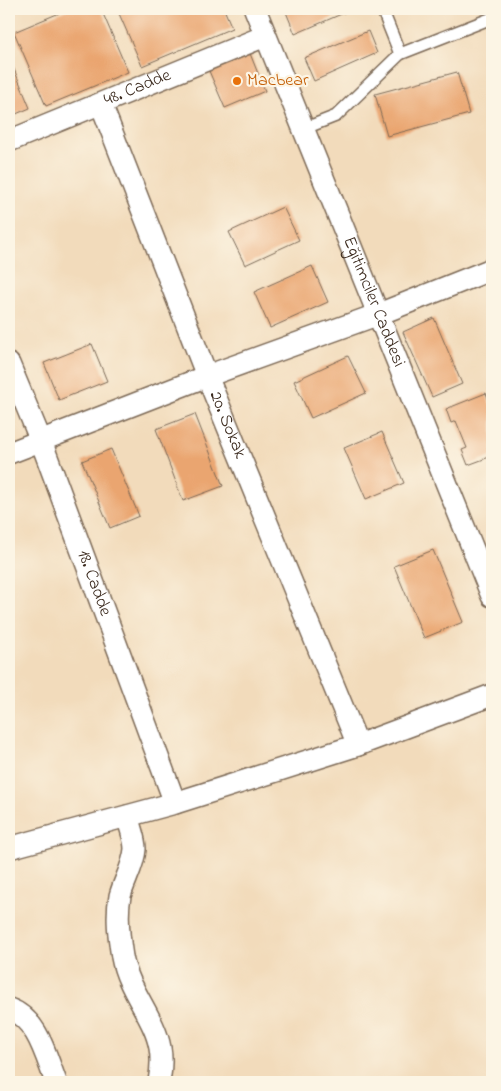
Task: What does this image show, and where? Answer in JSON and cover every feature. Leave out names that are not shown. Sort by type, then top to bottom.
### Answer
[{"type":"street","name":"Eğitimciler Caddesi","points":[[255,9],[492,596]]},
{"type":"street","name":"48. Cadde","points":[[9,141],[265,36]]},
{"type":"street","name":"20. Sokak","points":[[101,104],[208,376],[358,745]]},
{"type":"street","points":[[9,453],[208,376],[379,314],[492,269]]},
{"type":"street","name":"18. Cadde","points":[[9,364],[41,441],[175,803]]},
{"type":"street","points":[[9,848],[175,803],[358,745],[492,695]]},
{"type":"street","points":[[128,816],[135,843],[135,852],[120,896],[118,909],[120,938],[128,978],[157,1036],[161,1062],[159,1082]]},
{"type":"street","points":[[9,1009],[24,1018],[33,1028],[56,1082]]},
{"type":"lane","points":[[382,9],[400,54]]},
{"type":"lane","points":[[303,129],[336,116],[400,54],[492,18]]},
{"type":"building","points":[[69,9],[101,9],[128,72],[46,106],[14,32]]},
{"type":"building","points":[[117,9],[224,9],[232,28],[142,66]]},
{"type":"building","points":[[294,9],[353,9],[295,34],[286,12]]},
{"type":"building","points":[[368,31],[377,53],[314,81],[304,58]]},
{"type":"building","name":"Macbear","points":[[249,51],[265,91],[225,108],[209,71]]},
{"type":"building","points":[[9,57],[30,108],[9,117]]},
{"type":"building","points":[[457,72],[469,114],[387,136],[375,94]]},
{"type":"building","points":[[283,207],[299,240],[245,265],[229,232]]},
{"type":"building","points":[[312,266],[328,302],[270,328],[254,292]]},
{"type":"building","points":[[434,318],[462,384],[432,397],[403,332]]},
{"type":"building","points":[[92,344],[107,381],[59,400],[44,363]]},
{"type":"building","points":[[348,356],[366,393],[311,418],[294,381]]},
{"type":"building","points":[[486,393],[492,409],[492,456],[468,465],[462,450],[467,448],[456,421],[451,423],[446,409]]},
{"type":"building","points":[[195,414],[223,486],[183,501],[156,429]]},
{"type":"building","points":[[382,432],[404,483],[366,499],[344,448]]},
{"type":"building","points":[[111,449],[139,516],[110,528],[82,461]]},
{"type":"building","points":[[433,550],[463,622],[424,638],[394,566]]},
{"type":"place","name":"Macbear","points":[[237,81]]}]
